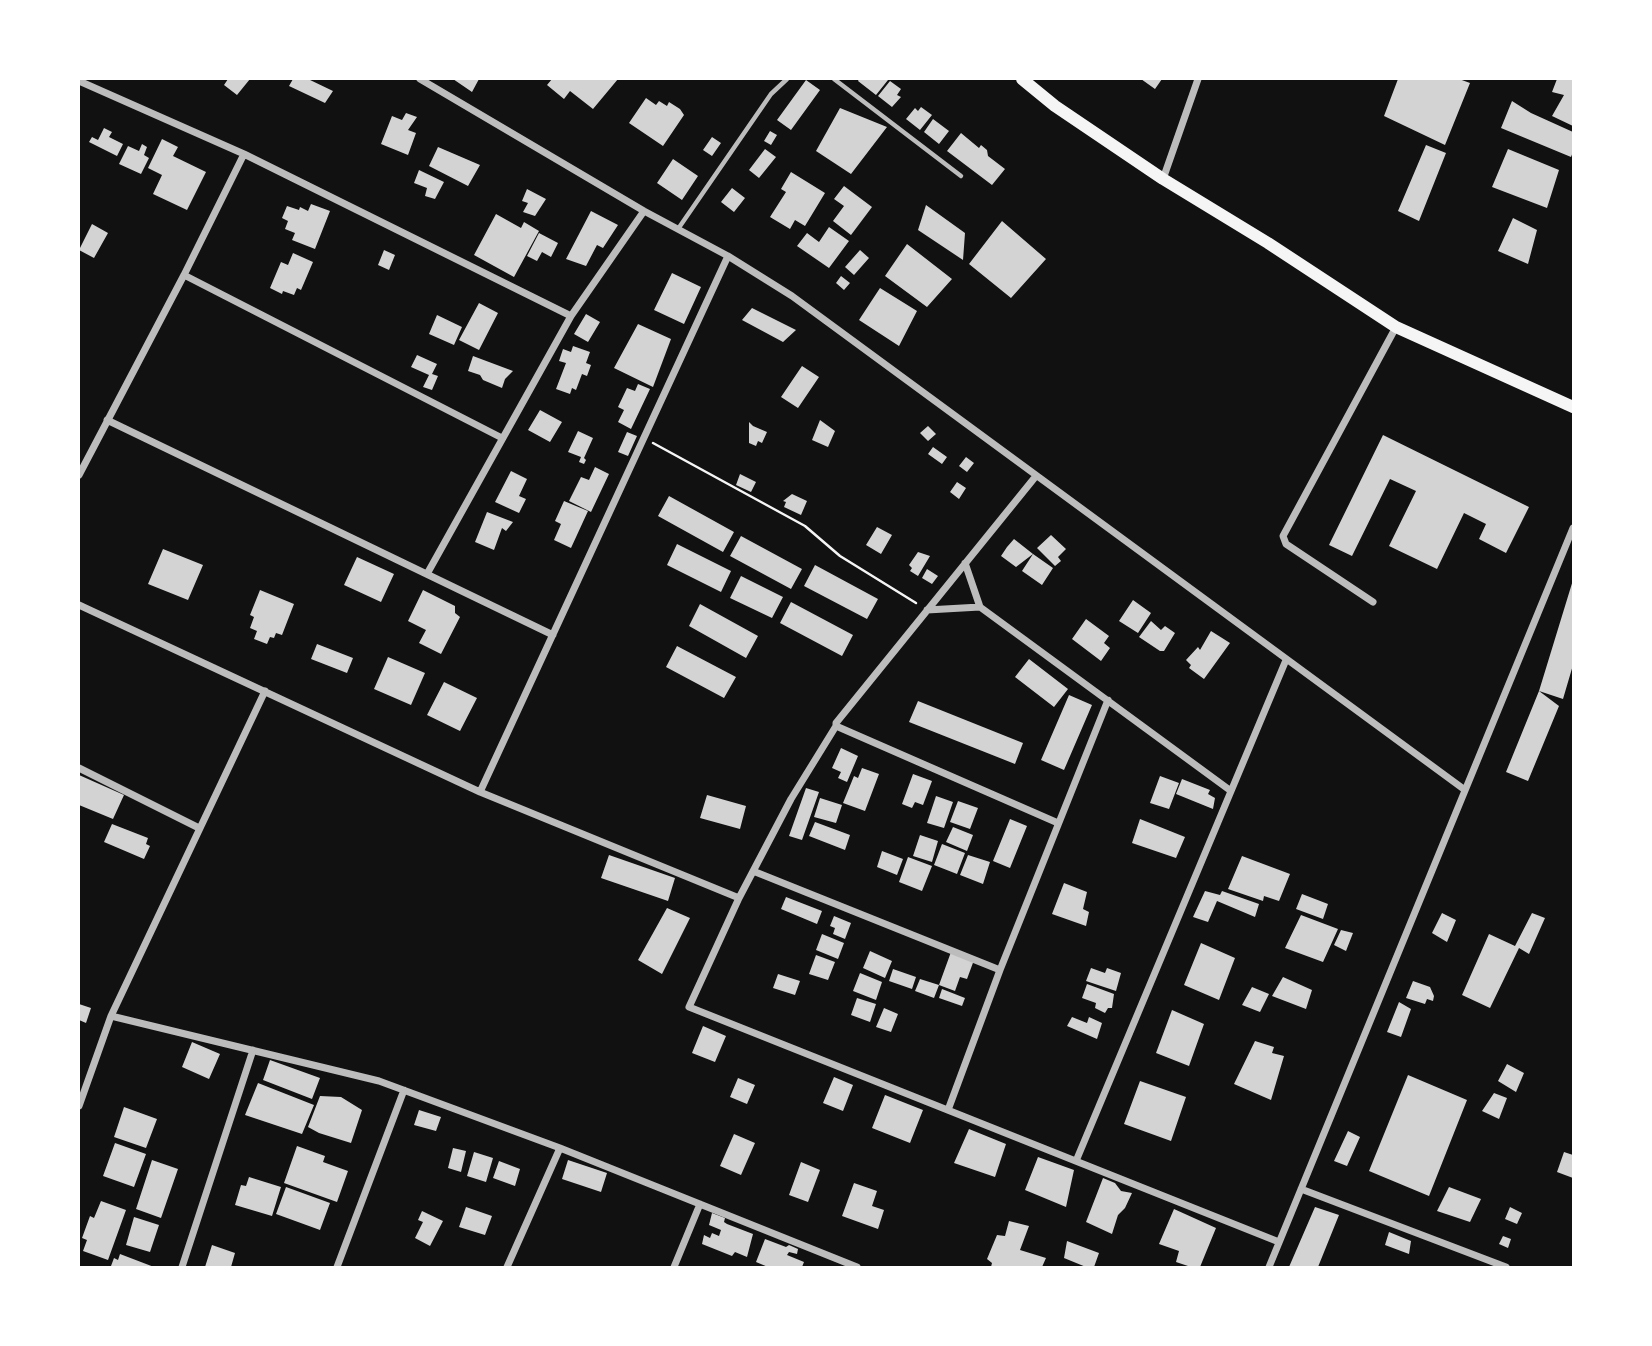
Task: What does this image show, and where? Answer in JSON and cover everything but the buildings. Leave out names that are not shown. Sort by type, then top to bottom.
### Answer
[{"type":"main road","points":[[1022,79],[1055,106],[1163,180],[1268,243],[1396,327],[1573,407]]},
{"type":"street","points":[[420,79],[792,296],[1465,790]]},
{"type":"street","points":[[1163,180],[1198,79]]},
{"type":"street","points":[[79,81],[244,154],[571,316]]},
{"type":"street","points":[[79,475],[244,154]]},
{"type":"street","points":[[427,574],[571,316],[644,211]]},
{"type":"street","points":[[480,792],[728,257]]},
{"type":"street","points":[[184,275],[502,438]]},
{"type":"street","points":[[1373,602],[1286,544],[1283,536],[1396,327]]},
{"type":"street","points":[[107,420],[553,635]]},
{"type":"street","points":[[1036,476],[836,723],[791,799],[738,898],[689,1007],[1279,1242]]},
{"type":"street","points":[[1269,1267],[1573,528]]},
{"type":"street","points":[[965,563],[980,607],[1231,791]]},
{"type":"street","points":[[79,605],[480,792],[738,898]]},
{"type":"street","points":[[927,610],[980,607]]},
{"type":"street","points":[[1076,1161],[1286,660]]},
{"type":"street","points":[[79,1106],[111,1016],[265,691]]},
{"type":"street","points":[[947,1110],[1108,700]]},
{"type":"street","points":[[836,726],[1058,823]]},
{"type":"street","points":[[79,768],[199,828]]},
{"type":"street","points":[[753,871],[1000,970]]},
{"type":"street","points":[[111,1016],[379,1080],[560,1148],[857,1267]]},
{"type":"street","points":[[182,1267],[253,1050]]},
{"type":"street","points":[[337,1267],[404,1090]]},
{"type":"street","points":[[507,1267],[560,1148]]},
{"type":"street","points":[[1301,1189],[1506,1267]]},
{"type":"street","points":[[674,1267],[700,1204]]},
{"type":"street","points":[[827,1267],[831,1257]]},
{"type":"lane","points":[[678,229],[771,94],[787,79]]},
{"type":"lane","points":[[834,79],[961,176]]},
{"type":"path","points":[[644,438],[805,526],[840,556],[927,610]]}]
